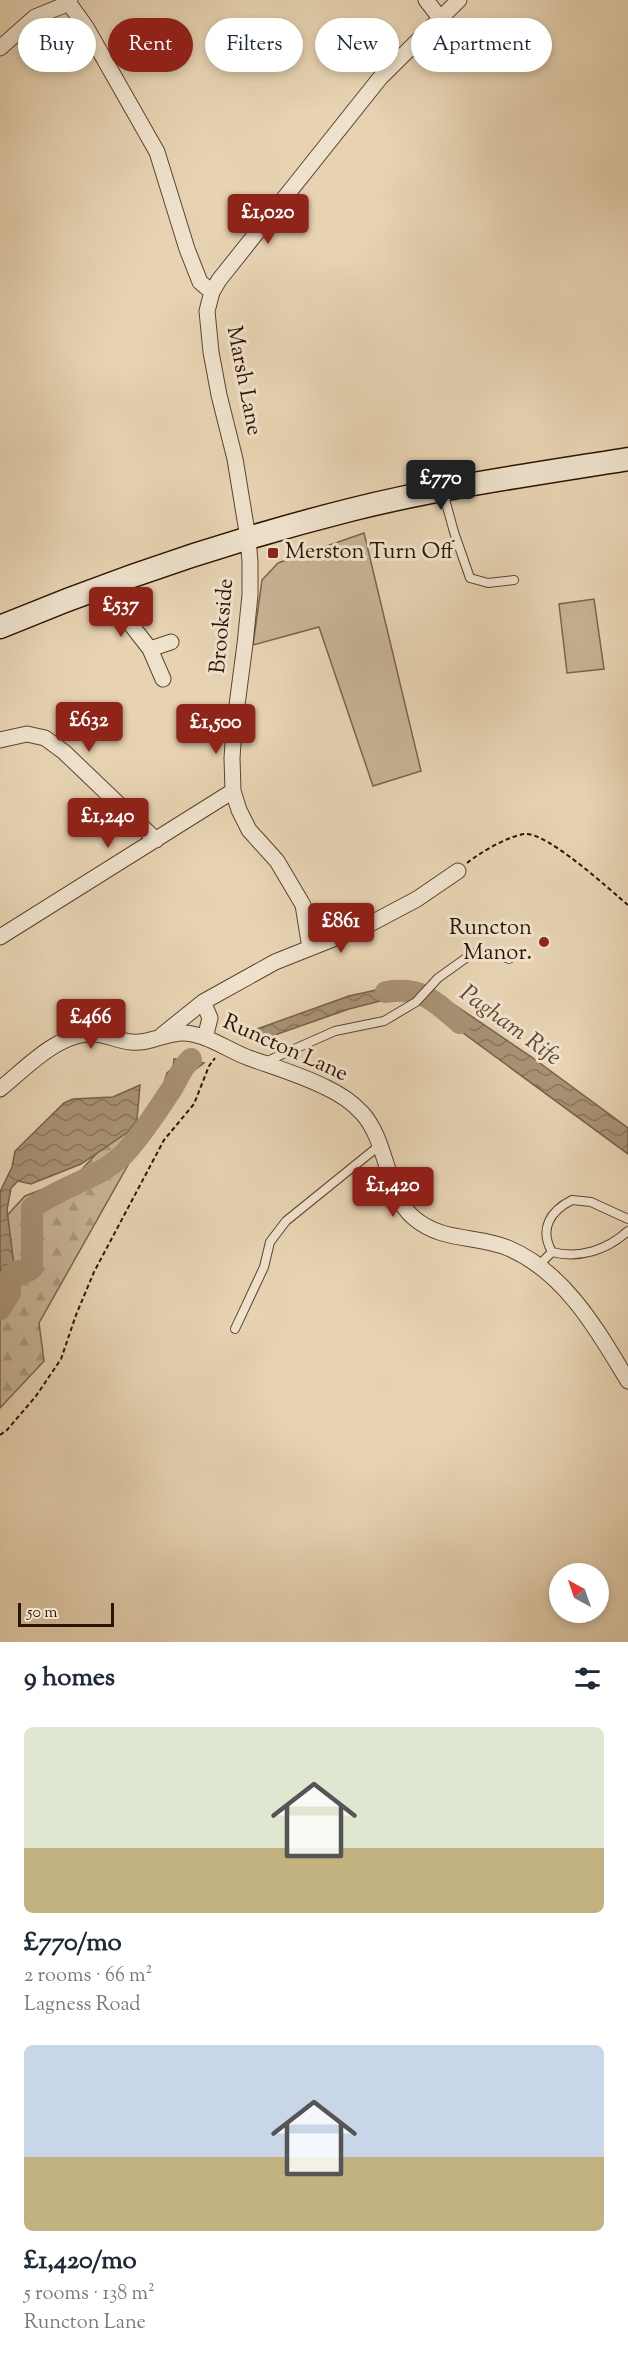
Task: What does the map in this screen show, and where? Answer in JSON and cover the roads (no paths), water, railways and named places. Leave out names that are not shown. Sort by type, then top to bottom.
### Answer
[{"type":"main road","points":[[0,627],[110,583],[248,538],[351,509],[443,490],[628,459]]},
{"type":"street","points":[[426,0],[440,18]]},
{"type":"street","name":"Marsh Lane","points":[[440,18],[459,0]]},
{"type":"street","points":[[0,48],[35,17],[69,1],[157,152],[187,249],[200,282],[212,292]]},
{"type":"street","name":"Marsh Lane","points":[[248,538],[235,459],[211,352],[207,311],[212,292],[219,280],[380,78],[411,47]]},
{"type":"street","name":"Brookside","points":[[248,538],[250,595],[242,678],[234,728],[233,791],[249,830],[277,861],[303,905],[310,948]]},
{"type":"street","points":[[110,583],[125,617],[150,649],[163,679]]},
{"type":"street","points":[[150,649],[171,642]]},
{"type":"street","points":[[0,740],[27,734],[45,738],[64,752],[156,840]]},
{"type":"street","points":[[0,937],[233,791]]},
{"type":"street","points":[[0,1089],[44,1053],[72,1038],[88,1033],[112,1035],[132,1042],[157,1039],[203,1002],[274,963],[368,925],[417,899],[458,871]]},
{"type":"street","points":[[203,1002],[210,1018],[205,1038]]},
{"type":"street","name":"Runcton Lane","points":[[157,1039],[182,1033],[205,1038],[326,1087],[351,1103],[364,1115],[380,1145],[398,1196],[411,1216],[429,1230],[508,1248],[538,1266],[573,1298],[628,1381]]},
{"type":"lane","points":[[443,490],[454,532],[470,578],[488,583],[514,580]]},
{"type":"lane","points":[[263,1063],[310,1040],[335,1031],[384,1021],[392,1017],[416,1002],[438,978],[473,953],[496,954],[509,959]]},
{"type":"lane","points":[[235,1329],[264,1267],[270,1242],[286,1221],[380,1145]]},
{"type":"lane","points":[[628,1219],[591,1202],[572,1200],[554,1212],[546,1228],[545,1240],[552,1252],[581,1256],[620,1238],[628,1231]]},
{"type":"lane","points":[[538,1266],[552,1252]]},
{"type":"water","points":[[403,984],[423,988],[406,999],[380,1001],[349,1009],[255,1042],[240,1035],[349,996]]},
{"type":"water","points":[[443,997],[533,1058],[628,1128],[628,1154],[429,1008]]},
{"type":"water","points":[[174,1059],[191,1059],[204,1063],[181,1080],[177,1087],[165,1080],[167,1073],[173,1068]]},
{"type":"water","points":[[140,1085],[137,1120],[128,1132],[81,1164],[31,1184],[18,1181],[11,1188],[7,1210],[18,1297],[11,1308],[0,1317],[0,1297],[3,1295],[4,1283],[0,1267],[0,1192],[12,1167],[15,1151],[64,1103],[73,1099],[113,1097]]},
{"type":"waterway","name":"Pagham Rife","points":[[386,992],[418,993],[435,1002],[460,1023]]},
{"type":"waterway","name":"Pagham Rife","points":[[0,1309],[10,1293],[10,1277],[18,1271],[26,1272],[32,1268],[32,1208],[43,1200],[91,1177],[124,1154],[149,1123],[191,1059]]},
{"type":"place","name":"Merston Turn Off","points":[[273,553]]},
{"type":"place","name":"Runcton Manor.","points":[[544,942]]}]
